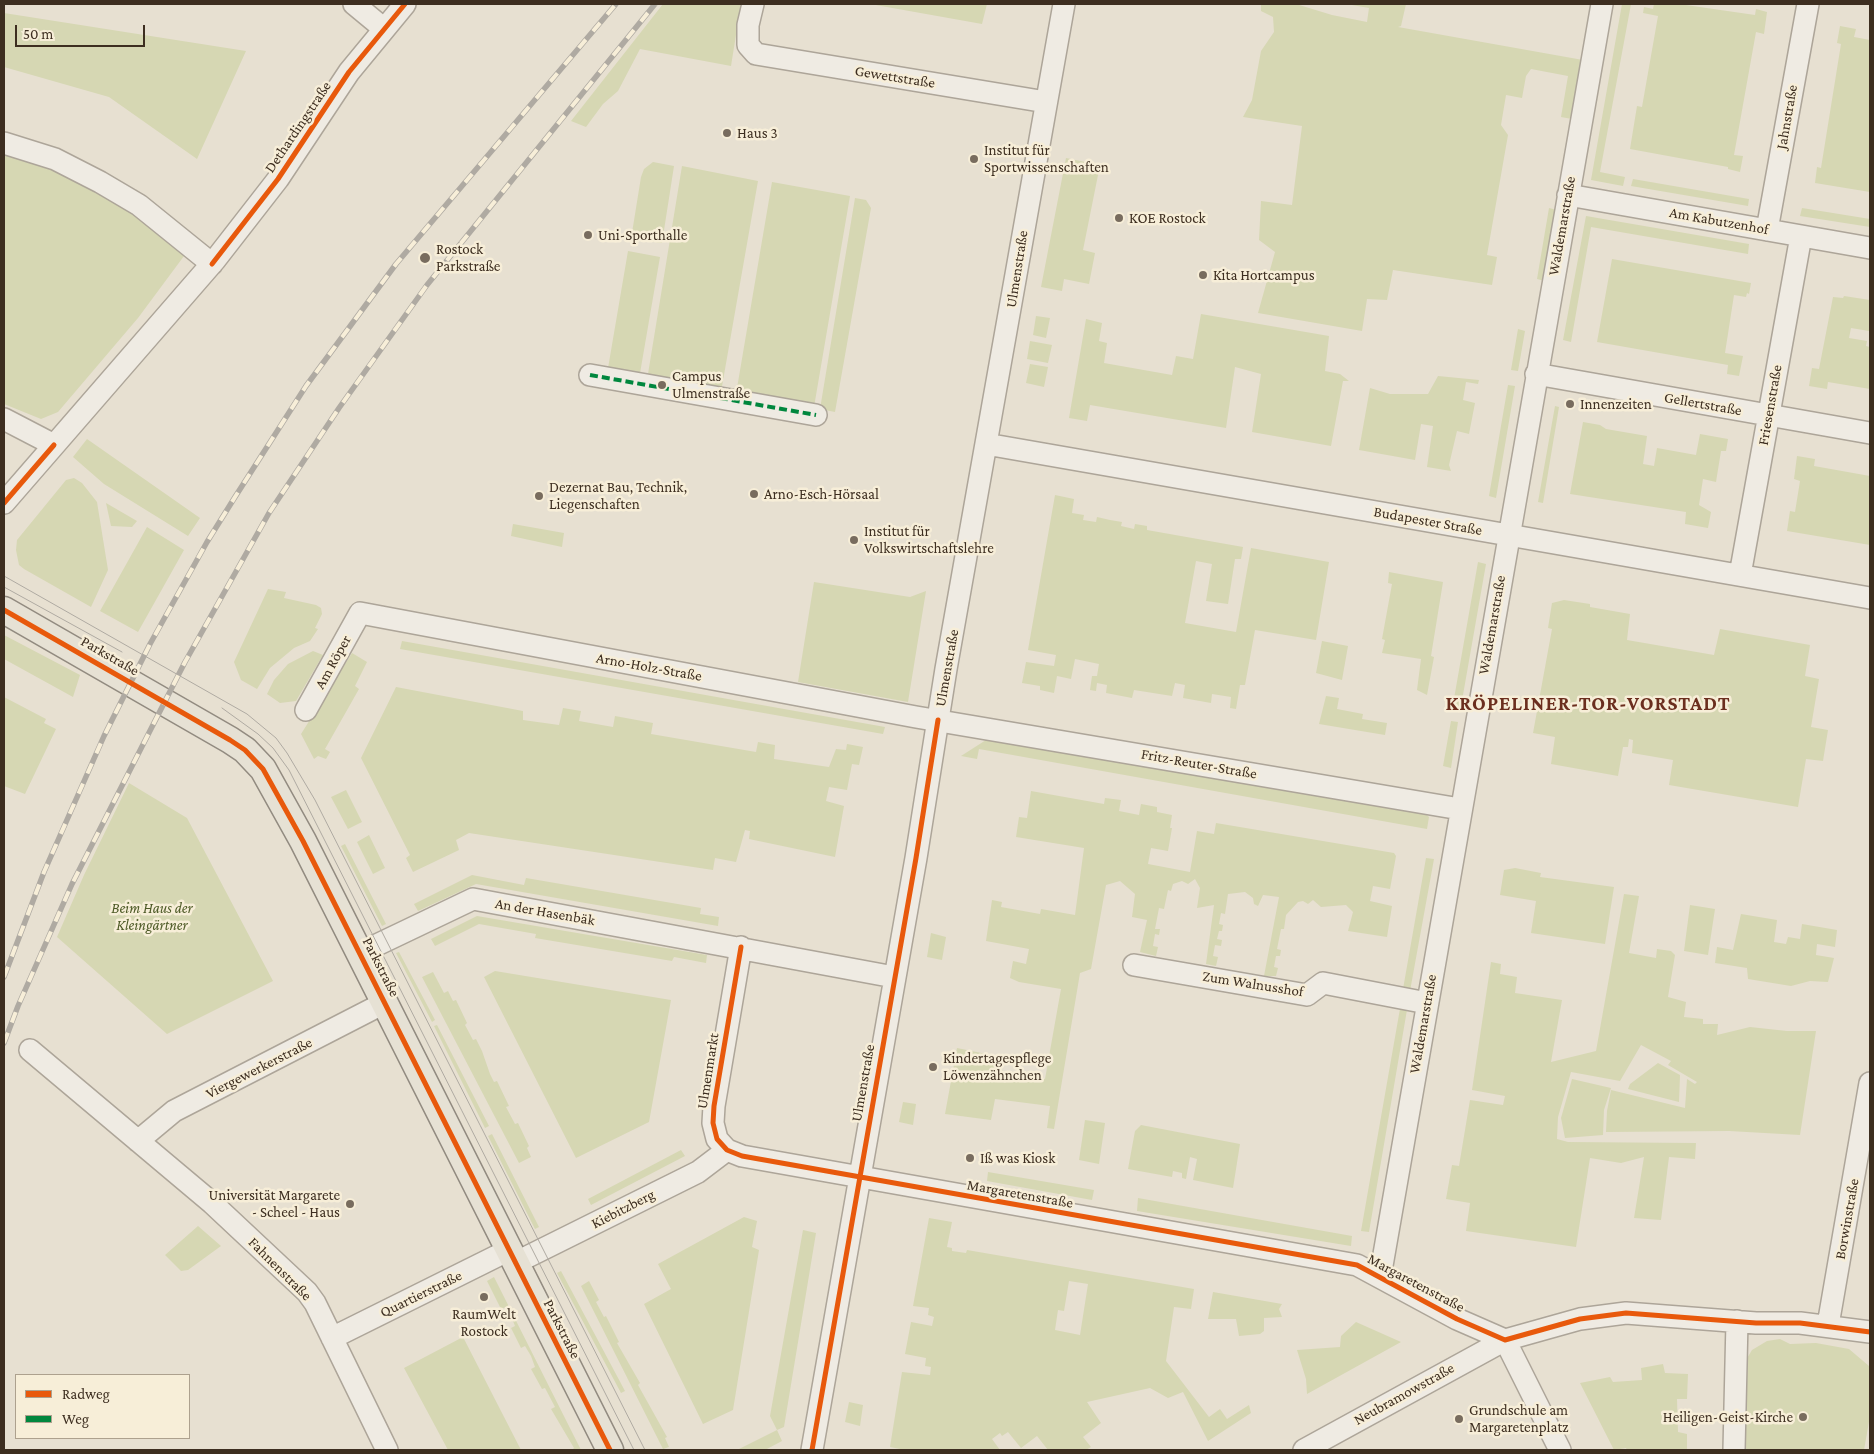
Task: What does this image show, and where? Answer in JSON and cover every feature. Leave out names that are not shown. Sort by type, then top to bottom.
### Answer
[{"type":"main road","name":"Parkstraße","points":[[4,610],[230,740],[256,760],[280,796],[610,1450]]},
{"type":"street","points":[[354,4],[383,28]]},
{"type":"street","name":"Dethardingstraße","points":[[4,503],[212,264],[278,179],[335,92],[383,28],[404,4]]},
{"type":"street","name":"Gewettstraße","points":[[753,4],[748,25],[748,45],[756,54],[1046,102]]},
{"type":"street","name":"Ulmenstraße","points":[[812,1450],[1064,4]]},
{"type":"street","name":"Waldemarstraße","points":[[1380,1277],[1460,809],[1602,4]]},
{"type":"street","name":"Jahnstraße","points":[[1767,230],[1808,4]]},
{"type":"street","points":[[4,143],[55,159],[100,182],[139,205],[212,264]]},
{"type":"street","name":"Am Kabutzenhof","points":[[1568,195],[1870,248]]},
{"type":"street","name":"Friesenstraße","points":[[1740,575],[1801,236]]},
{"type":"street","name":"Gellertstraße","points":[[1536,374],[1870,433]]},
{"type":"street","points":[[590,375],[816,415]]},
{"type":"street","points":[[4,419],[54,445]]},
{"type":"street","name":"Budapester Straße","points":[[986,444],[1870,598]]},
{"type":"street","name":"Arno-Holz-Straße","points":[[360,613],[938,720]]},
{"type":"street","name":"Am Röper","points":[[306,710],[360,613]]},
{"type":"street","name":"Fritz-Reuter-Straße","points":[[938,720],[1460,809]]},
{"type":"street","name":"An der Hasenbäk","points":[[360,953],[473,899],[741,947]]},
{"type":"street","points":[[741,947],[894,977]]},
{"type":"street","name":"Ulmenmarkt","points":[[727,1150],[717,1139],[713,1123],[714,1106],[741,947]]},
{"type":"street","name":"Zum Walnusshof","points":[[1134,965],[1307,995],[1323,983],[1427,1003]]},
{"type":"street","name":"Viergewerkerstraße","points":[[138,1141],[174,1111],[384,1003]]},
{"type":"street","name":"Fahnenstraße","points":[[30,1050],[212,1203],[301,1286],[315,1303],[388,1450]]},
{"type":"street","name":"Borwinstraße","points":[[1828,1326],[1870,1083]]},
{"type":"street","points":[[727,1150],[742,1156],[860,1178]]},
{"type":"street","name":"Kiebitzberg","points":[[512,1256],[698,1172],[727,1150]]},
{"type":"street","name":"Margaretenstraße","points":[[860,1178],[1357,1265],[1457,1319],[1505,1340]]},
{"type":"street","name":"Quartierstraße","points":[[332,1338],[512,1256]]},
{"type":"street","points":[[1560,1450],[1505,1340],[1580,1319],[1626,1313],[1828,1326],[1870,1332]]},
{"type":"street","points":[[1734,1450],[1732,1420],[1737,1321]]},
{"type":"street","name":"Neubramowstraße","points":[[1304,1450],[1505,1340]]},
{"type":"green space","points":[[663,4],[741,4],[731,66],[640,49],[618,91],[603,104],[586,127],[571,121]]},
{"type":"green space","points":[[870,4],[987,4],[982,24]]},
{"type":"green space","points":[[1261,4],[1296,4],[1332,15],[1367,22],[1369,8],[1346,4],[1406,4],[1401,26],[1398,27],[1583,60],[1572,119],[1561,117],[1568,76],[1531,69],[1526,76],[1522,98],[1506,95],[1501,125],[1508,135],[1487,255],[1497,257],[1492,285],[1393,270],[1387,300],[1367,299],[1362,331],[1258,313],[1275,252],[1259,240],[1261,201],[1292,205],[1302,126],[1243,117],[1252,100],[1261,51],[1274,32],[1273,17],[1261,11]]},
{"type":"green space","points":[[1622,4],[1631,4],[1600,172],[1625,177],[1623,186],[1591,180]]},
{"type":"green space","points":[[1654,4],[1679,4],[1755,15],[1756,9],[1767,12],[1764,34],[1756,32],[1734,155],[1743,156],[1740,172],[1728,169],[1728,167],[1630,149],[1637,106],[1642,107],[1658,16],[1643,13],[1644,7],[1653,9]]},
{"type":"green space","points":[[4,13],[246,51],[197,159],[109,97],[4,67]]},
{"type":"green space","points":[[1840,26],[1856,29],[1854,37],[1870,40],[1870,192],[1815,183],[1817,167],[1821,168],[1841,44],[1837,43]]},
{"type":"green space","points":[[4,154],[66,175],[129,211],[184,256],[138,318],[58,412],[41,419],[4,404]]},
{"type":"green space","points":[[1066,158],[1100,165],[1083,250],[1095,253],[1089,284],[1064,279],[1062,291],[1041,287]]},
{"type":"green space","points":[[653,162],[674,166],[662,243],[631,239],[641,177],[644,169]]},
{"type":"green space","points":[[682,166],[758,181],[721,392],[647,380]]},
{"type":"green space","points":[[1633,179],[1749,199],[1748,206],[1631,186]]},
{"type":"green space","points":[[772,182],[850,196],[814,407],[736,394]]},
{"type":"green space","points":[[855,198],[866,200],[871,208],[835,412],[820,409]]},
{"type":"green space","points":[[1549,208],[1557,210],[1545,281],[1537,279]]},
{"type":"green space","points":[[1802,208],[1870,219],[1870,227],[1800,216]]},
{"type":"green space","points":[[1586,216],[1749,244],[1748,254],[1591,227],[1571,342],[1563,340]]},
{"type":"green space","points":[[628,251],[660,257],[639,379],[607,374]]},
{"type":"green space","points":[[1612,259],[1751,283],[1749,294],[1747,293],[1746,297],[1734,295],[1725,353],[1743,356],[1739,376],[1727,374],[1728,365],[1597,342]]},
{"type":"green space","points":[[1844,296],[1870,300],[1869,331],[1851,328],[1849,338],[1867,341],[1866,346],[1870,347],[1870,389],[1828,382],[1827,389],[1809,386],[1812,368],[1819,369],[1833,297],[1843,298]]},
{"type":"green space","points":[[1201,314],[1329,336],[1325,371],[1340,374],[1349,381],[1343,381],[1331,446],[1252,432],[1261,374],[1235,367],[1226,428],[1090,405],[1087,421],[1069,418],[1086,319],[1102,323],[1099,341],[1107,343],[1104,363],[1172,375],[1176,356],[1193,359]]},
{"type":"green space","points":[[1036,316],[1050,318],[1046,338],[1033,335]]},
{"type":"green space","points":[[1518,329],[1525,331],[1518,371],[1511,370]]},
{"type":"green space","points":[[1030,341],[1052,345],[1048,363],[1027,359]]},
{"type":"green space","points":[[1030,364],[1048,367],[1044,387],[1026,383]]},
{"type":"green space","points":[[1438,376],[1479,380],[1478,384],[1466,382],[1463,400],[1475,403],[1469,434],[1457,431],[1449,465],[1451,471],[1427,467],[1433,426],[1421,424],[1415,460],[1359,450],[1370,388],[1390,394],[1428,394]]},
{"type":"green space","points":[[1508,385],[1515,386],[1496,498],[1489,496]]},
{"type":"green space","points":[[1555,406],[1559,407],[1543,503],[1538,502]]},
{"type":"green space","points":[[1583,422],[1600,425],[1606,429],[1647,436],[1643,464],[1654,466],[1657,448],[1696,455],[1700,434],[1728,439],[1726,451],[1721,451],[1716,482],[1703,479],[1699,505],[1711,512],[1708,528],[1685,524],[1686,512],[1570,494]]},
{"type":"green space","points":[[87,439],[200,518],[188,536],[104,484],[73,457]]},
{"type":"green space","points":[[1797,456],[1815,459],[1814,466],[1870,476],[1870,545],[1787,531],[1790,511],[1795,512],[1800,481],[1794,479]]},
{"type":"green space","points":[[74,478],[82,483],[97,502],[108,570],[91,607],[24,569],[19,565],[16,550],[17,540],[66,480]]},
{"type":"green space","points":[[1055,495],[1074,499],[1072,513],[1084,515],[1083,520],[1096,522],[1097,517],[1122,522],[1121,526],[1134,529],[1135,524],[1147,526],[1147,530],[1243,547],[1241,559],[1235,559],[1228,604],[1206,601],[1212,564],[1196,561],[1185,623],[1236,632],[1251,548],[1329,562],[1316,640],[1255,630],[1245,685],[1240,685],[1236,709],[1230,708],[1231,697],[1212,694],[1211,703],[1183,698],[1185,685],[1175,683],[1172,696],[1134,690],[1132,698],[1106,693],[1107,685],[1097,683],[1096,691],[1090,690],[1092,676],[1097,676],[1099,664],[1075,659],[1071,679],[1057,676],[1054,693],[1040,690],[1040,686],[1022,683],[1026,662],[1054,666],[1056,655],[1028,650]]},
{"type":"green space","points":[[106,503],[137,521],[132,527],[111,526]]},
{"type":"green space","points":[[513,524],[564,533],[562,547],[511,536]]},
{"type":"green space","points":[[147,527],[184,550],[138,632],[100,611]]},
{"type":"green space","points":[[1478,562],[1486,564],[1460,712],[1452,710]]},
{"type":"green space","points":[[1389,572],[1443,582],[1431,656],[1434,657],[1427,695],[1417,690],[1421,659],[1382,653],[1385,640],[1382,639],[1392,584],[1388,583]]},
{"type":"green space","points":[[814,582],[910,597],[926,591],[908,702],[798,682]]},
{"type":"green space","points":[[268,589],[286,592],[284,598],[316,605],[321,608],[322,614],[315,628],[318,629],[310,641],[294,648],[270,668],[257,689],[241,680],[234,662]]},
{"type":"green space","points":[[1564,600],[1630,614],[1627,640],[1714,655],[1720,629],[1810,645],[1805,676],[1819,679],[1811,727],[1828,730],[1823,761],[1806,759],[1798,807],[1669,785],[1673,760],[1632,753],[1633,740],[1629,739],[1628,747],[1623,747],[1618,776],[1551,764],[1555,737],[1533,733],[1552,629],[1548,628],[1552,603]]},
{"type":"green space","points":[[4,635],[80,675],[73,697],[4,659]]},
{"type":"green space","points":[[402,641],[885,727],[883,734],[400,649]]},
{"type":"green space","points":[[1322,641],[1348,646],[1342,680],[1316,673]]},
{"type":"green space","points":[[313,651],[323,655],[296,701],[280,703],[267,694],[274,680],[288,664]]},
{"type":"green space","points":[[352,653],[367,662],[355,686],[359,689],[325,749],[330,752],[326,759],[318,756],[314,759],[301,734]]},
{"type":"green space","points":[[396,687],[523,711],[523,720],[559,725],[563,708],[581,711],[579,721],[613,727],[615,716],[653,723],[651,734],[756,752],[758,742],[775,745],[774,759],[829,767],[836,749],[846,750],[847,744],[863,747],[859,765],[852,764],[847,790],[829,787],[826,801],[844,806],[835,857],[749,839],[750,831],[745,830],[736,862],[715,858],[713,870],[469,833],[456,840],[459,850],[413,872],[406,858],[410,855],[361,758]]},
{"type":"green space","points":[[1326,696],[1339,698],[1337,709],[1363,714],[1362,719],[1387,723],[1385,735],[1319,724]]},
{"type":"green space","points":[[4,697],[46,719],[44,723],[56,729],[25,794],[4,786]]},
{"type":"green space","points":[[1451,721],[1458,722],[1451,768],[1443,766]]},
{"type":"green space","points":[[986,740],[1422,810],[1429,817],[1427,829],[979,749],[977,759],[961,756]]},
{"type":"green space","name":"Beim Haus der Kleingärtner","points":[[129,783],[187,818],[273,981],[167,1034],[57,937],[84,875]]},
{"type":"green space","points":[[346,790],[362,822],[348,829],[331,797]]},
{"type":"green space","points":[[1031,791],[1104,804],[1105,798],[1121,800],[1119,811],[1139,815],[1141,804],[1157,807],[1157,812],[1172,815],[1170,828],[1172,828],[1168,851],[1151,848],[1148,864],[1190,872],[1197,831],[1214,834],[1216,823],[1394,853],[1396,856],[1390,889],[1373,886],[1370,901],[1392,906],[1387,937],[1348,931],[1353,912],[1346,905],[1321,907],[1313,900],[1308,904],[1303,901],[1298,902],[1286,915],[1284,929],[1281,929],[1277,949],[1281,950],[1280,956],[1276,956],[1274,967],[1278,968],[1276,976],[1264,976],[1279,897],[1263,895],[1258,906],[1254,904],[1253,898],[1245,892],[1228,894],[1225,914],[1221,913],[1219,924],[1223,925],[1217,939],[1222,940],[1221,946],[1215,945],[1213,956],[1218,957],[1216,966],[1206,964],[1214,905],[1197,908],[1200,888],[1195,879],[1188,884],[1182,881],[1173,884],[1171,891],[1168,890],[1164,909],[1159,908],[1155,929],[1160,929],[1159,935],[1155,934],[1153,946],[1158,947],[1156,956],[1140,952],[1147,920],[1132,917],[1135,894],[1120,881],[1106,885],[1091,969],[1080,973],[1054,1129],[1047,1128],[1050,1106],[995,1099],[991,1120],[945,1114],[957,1048],[996,1056],[1003,1072],[1045,1079],[1061,989],[1019,982],[1010,978],[1013,961],[1026,964],[1029,949],[986,941],[992,900],[1002,902],[1001,907],[1040,914],[1041,909],[1075,915],[1084,848],[1016,837],[1019,817],[1027,818]]},
{"type":"green space","points":[[369,835],[385,868],[373,874],[357,842]]},
{"type":"green space","points":[[345,844],[386,924],[382,926],[341,846]]},
{"type":"green space","points":[[1426,858],[1434,859],[1410,991],[1403,989]]},
{"type":"green space","points":[[1515,868],[1541,873],[1540,877],[1614,887],[1605,944],[1531,933],[1536,901],[1500,895],[1504,870]]},
{"type":"green space","points":[[472,875],[524,885],[526,878],[701,908],[700,914],[719,917],[718,926],[476,884],[418,911],[414,904]]},
{"type":"green space","points":[[1624,894],[1639,896],[1629,953],[1656,958],[1657,949],[1671,951],[1675,955],[1668,997],[1686,1002],[1684,1017],[1703,1019],[1703,1024],[1718,1024],[1717,1035],[1750,1027],[1787,1031],[1816,1031],[1800,1135],[1729,1131],[1606,1132],[1611,1090],[1685,1108],[1687,1079],[1695,1084],[1697,1082],[1668,1065],[1671,1061],[1641,1045],[1620,1081],[1571,1072],[1558,1117],[1557,1139],[1568,1142],[1696,1143],[1695,1159],[1669,1157],[1661,1220],[1634,1218],[1644,1157],[1621,1163],[1590,1158],[1576,1247],[1466,1231],[1470,1203],[1446,1199],[1452,1165],[1459,1166],[1470,1100],[1503,1105],[1505,1096],[1472,1090],[1491,962],[1501,964],[1500,974],[1517,977],[1515,993],[1562,1000],[1551,1062],[1596,1051]]},
{"type":"green space","points":[[1690,905],[1715,909],[1708,955],[1684,951]]},
{"type":"green space","points":[[1741,914],[1777,920],[1774,942],[1786,944],[1788,937],[1800,939],[1802,924],[1837,930],[1835,947],[1817,944],[1816,955],[1834,958],[1828,982],[1810,981],[1791,986],[1748,979],[1747,968],[1715,963],[1717,947],[1733,950]]},
{"type":"green space","points":[[477,916],[707,955],[706,963],[674,957],[672,961],[535,938],[536,934],[479,924],[435,946],[431,939]]},
{"type":"green space","points":[[931,933],[946,937],[942,960],[927,957]]},
{"type":"green space","points":[[399,952],[435,1020],[432,1022],[396,953]]},
{"type":"green space","points":[[495,971],[671,1000],[649,1122],[576,1158],[484,977]]},
{"type":"green space","points":[[433,972],[444,993],[448,991],[453,1001],[456,1000],[467,1023],[465,1025],[473,1040],[476,1039],[490,1074],[494,1082],[497,1081],[509,1106],[506,1107],[515,1124],[518,1123],[529,1146],[527,1148],[531,1157],[519,1163],[422,977]]},
{"type":"green space","points":[[1401,1003],[1408,1004],[1369,1232],[1361,1231]]},
{"type":"green space","points":[[437,1025],[489,1126],[485,1128],[434,1026]]},
{"type":"green space","points":[[1658,1063],[1680,1075],[1679,1102],[1628,1089],[1630,1084]]},
{"type":"green space","points":[[1572,1079],[1611,1088],[1604,1110],[1603,1135],[1565,1138],[1561,1118]]},
{"type":"green space","points":[[903,1102],[916,1104],[913,1125],[899,1122]]},
{"type":"green space","points":[[1085,1120],[1105,1123],[1099,1164],[1079,1160]]},
{"type":"green space","points":[[1141,1125],[1240,1144],[1233,1188],[1193,1180],[1197,1159],[1190,1157],[1186,1179],[1182,1178],[1182,1173],[1173,1171],[1172,1177],[1128,1169],[1135,1131]]},
{"type":"green space","points":[[492,1134],[539,1227],[535,1229],[488,1136]]},
{"type":"green space","points":[[681,1150],[685,1156],[591,1205],[588,1199]]},
{"type":"green space","points":[[988,1172],[1094,1190],[1092,1200],[987,1181]]},
{"type":"green space","points":[[1138,1198],[1352,1236],[1351,1246],[1137,1211]]},
{"type":"green space","points":[[744,1217],[757,1221],[752,1247],[759,1250],[733,1410],[703,1424],[644,1304],[671,1289],[658,1264]]},
{"type":"green space","points":[[929,1218],[952,1222],[947,1247],[952,1248],[952,1251],[966,1253],[967,1250],[1194,1289],[1191,1309],[1174,1307],[1166,1361],[1209,1417],[1220,1409],[1227,1419],[1249,1405],[1251,1413],[1208,1441],[1183,1392],[1168,1398],[1150,1388],[1087,1402],[1101,1423],[1083,1437],[1091,1447],[1086,1450],[1048,1450],[1037,1436],[1021,1448],[1008,1432],[1002,1436],[1000,1433],[992,1439],[1000,1450],[905,1450],[890,1447],[902,1372],[930,1375],[931,1367],[925,1366],[926,1358],[905,1354],[911,1322],[932,1326],[934,1317],[928,1315],[929,1308],[913,1306]],"holes":[[[1069,1281],[1088,1284],[1080,1335],[1055,1330],[1058,1310],[1064,1311]]]},
{"type":"green space","points":[[198,1226],[221,1246],[188,1270],[181,1271],[165,1255]]},
{"type":"green space","points":[[803,1230],[816,1233],[784,1427],[777,1430],[770,1416]]},
{"type":"green space","points":[[561,1271],[625,1391],[621,1393],[557,1273]]},
{"type":"green space","points":[[494,1277],[581,1450],[572,1450],[574,1448],[551,1409],[555,1407],[545,1388],[542,1389],[531,1369],[535,1367],[531,1356],[525,1346],[521,1348],[511,1328],[515,1326],[511,1316],[506,1307],[501,1309],[487,1281]]},
{"type":"green space","points":[[589,1281],[599,1300],[596,1302],[604,1317],[606,1316],[619,1342],[617,1343],[640,1383],[638,1385],[667,1437],[665,1438],[669,1447],[663,1449],[581,1286]]},
{"type":"green space","points":[[1213,1292],[1282,1304],[1279,1309],[1282,1317],[1264,1318],[1264,1331],[1260,1334],[1239,1336],[1236,1319],[1208,1319]]},
{"type":"green space","points":[[1356,1322],[1401,1342],[1307,1394],[1306,1379],[1297,1350],[1340,1347],[1341,1336]]},
{"type":"green space","points":[[463,1337],[521,1450],[448,1450],[404,1368]]},
{"type":"green space","points":[[1780,1339],[1790,1344],[1816,1343],[1849,1349],[1869,1366],[1870,1416],[1864,1450],[1744,1450],[1746,1360],[1752,1350],[1767,1341]]},
{"type":"green space","points":[[1663,1364],[1665,1373],[1688,1374],[1687,1399],[1677,1399],[1678,1432],[1687,1434],[1687,1450],[1627,1450],[1626,1448],[1614,1450],[1580,1383],[1610,1377],[1613,1382],[1642,1380],[1641,1368]]},
{"type":"green space","points":[[849,1402],[863,1405],[860,1426],[845,1422]]},
{"type":"green space","points":[[777,1430],[782,1441],[765,1450],[737,1450]]},
{"type":"tram line","points":[[4,576],[247,714],[276,738],[315,800],[645,1450]]},
{"type":"tram line","points":[[4,587],[122,652]]},
{"type":"tram line","points":[[222,708],[258,734],[273,748],[289,770],[634,1450]]},
{"type":"railway","points":[[4,977],[44,872],[104,736],[150,644],[207,542],[235,497],[306,386],[396,264],[616,4]]},
{"type":"railway","points":[[4,1043],[18,1006],[72,884],[185,662],[269,513],[339,408],[427,285],[655,4]]},
{"type":"marked path","points":[[590,375],[816,415]]},
{"type":"cycle path","points":[[212,264],[278,179],[349,72],[405,4]]},
{"type":"cycle path","points":[[4,503],[54,445]]},
{"type":"cycle path","points":[[4,610],[230,740],[245,750],[263,769],[303,841],[610,1450]]},
{"type":"cycle path","points":[[812,1450],[916,858],[938,720]]},
{"type":"cycle path","points":[[741,947],[714,1106],[713,1123],[717,1139],[727,1150],[742,1156],[1357,1265],[1457,1319],[1505,1340],[1580,1319],[1626,1313],[1756,1323],[1800,1323],[1870,1332]]},
{"type":"place","name":"Haus 3","points":[[727,133]]},
{"type":"place","name":"Institut für Sportwissenschaften","points":[[974,159]]},
{"type":"place","name":"KOE Rostock","points":[[1119,218]]},
{"type":"place","name":"Uni-Sporthalle","points":[[588,235]]},
{"type":"place","name":"Rostock Parkstraße","points":[[425,258]]},
{"type":"place","name":"Kita Hortcampus","points":[[1203,275]]},
{"type":"place","name":"Campus Ulmenstraße","points":[[662,385]]},
{"type":"place","name":"Innenzeiten","points":[[1570,404]]},
{"type":"place","name":"Arno-Esch-Hörsaal","points":[[754,494]]},
{"type":"place","name":"Dezernat Bau, Technik, Liegenschaften","points":[[539,496]]},
{"type":"place","name":"Institut für Volkswirtschaftslehre","points":[[854,540]]},
{"type":"place","name":"Kindertagespflege Löwenzähnchen","points":[[933,1067]]},
{"type":"place","name":"Iß was Kiosk","points":[[970,1158]]},
{"type":"place","name":"Universität Margarete - Scheel - Haus","points":[[350,1204]]},
{"type":"place","name":"RaumWelt Rostock","points":[[484,1297]]},
{"type":"place","name":"Heiligen-Geist-Kirche","points":[[1803,1417]]},
{"type":"place","name":"Grundschule am Margaretenplatz","points":[[1459,1419]]},
{"type":"district","name":"KRÖPELINER-TOR-VORSTADT","points":[[1588,704]]}]
